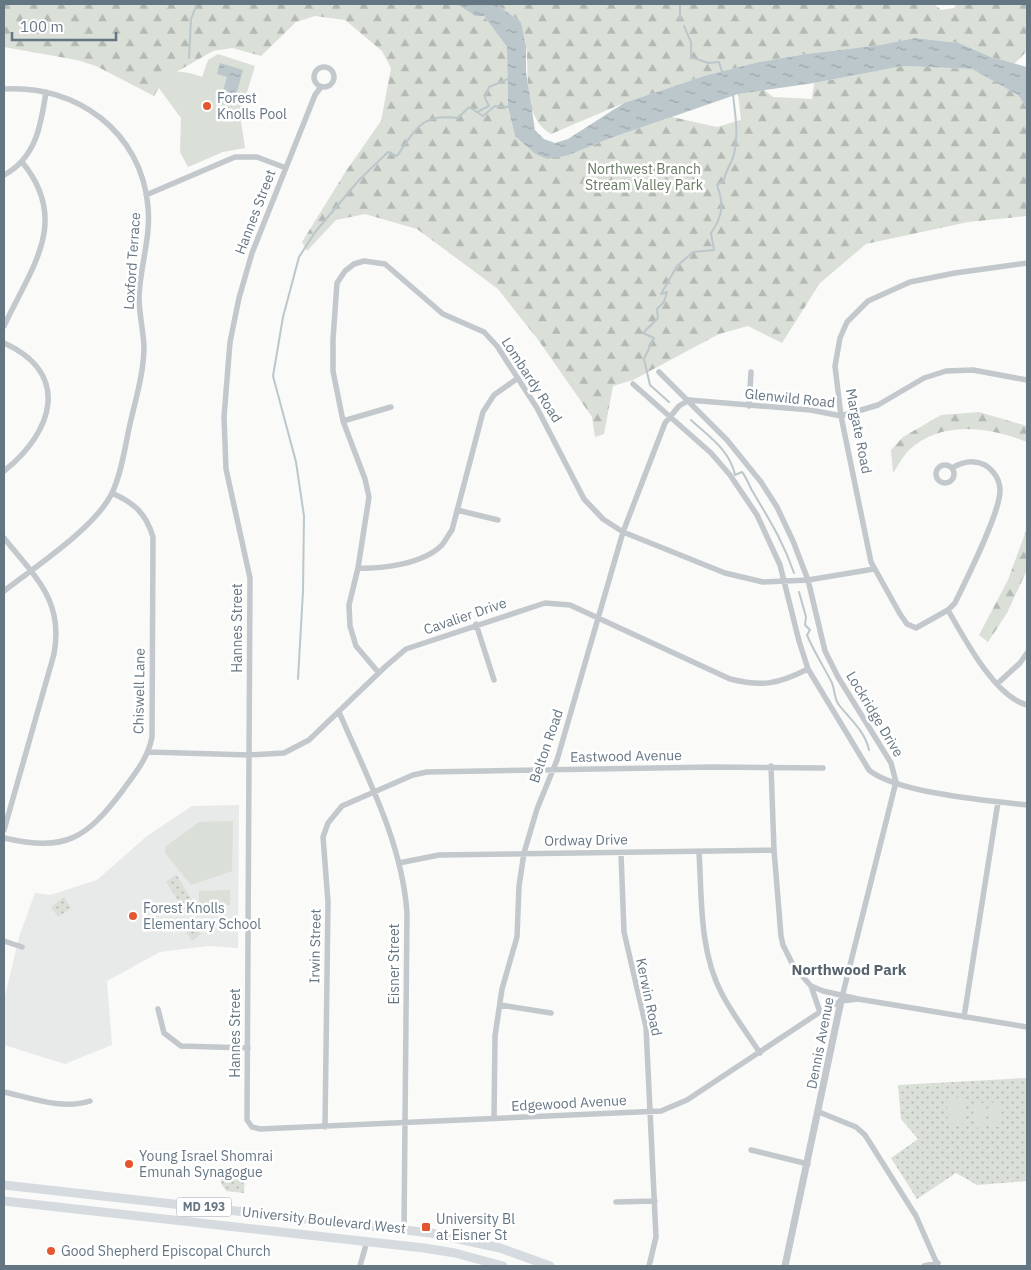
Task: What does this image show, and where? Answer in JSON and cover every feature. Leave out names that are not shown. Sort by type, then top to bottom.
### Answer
[{"type":"main road","name":"University Boulevard West","points":[[4,1185],[404,1229],[484,1244],[550,1266]]},
{"type":"main road","points":[[105,1212],[106,1196]]},
{"type":"main road","name":"University Boulevard West","points":[[4,1201],[399,1245],[455,1253],[503,1266]]},
{"type":"main road","points":[[399,1245],[404,1229]]},
{"type":"street","name":"Hannes Street","points":[[252,1127],[247,1120],[250,578],[226,469],[224,417],[230,342],[238,298],[252,253],[315,95],[321,87]]},
{"type":"street","name":"Loxford Terrace","points":[[4,89],[38,89],[81,104],[112,127],[135,160],[146,195],[148,230],[139,297],[144,346],[143,368],[121,465],[112,493],[89,523],[4,591]]},
{"type":"street","points":[[4,175],[22,162],[37,139],[46,92]]},
{"type":"street","points":[[146,195],[235,157],[258,157],[286,168]]},
{"type":"street","points":[[4,326],[44,242],[47,213],[45,201],[40,186],[22,162]]},
{"type":"street","name":"Lombardy Road","points":[[379,673],[356,646],[350,626],[349,605],[358,568],[369,497],[366,480],[343,421],[333,371],[337,283],[345,271],[354,264],[364,261],[385,264],[443,314],[484,332],[497,346],[545,421],[584,499],[603,519],[623,532],[725,573],[763,582],[808,580],[874,570]]},
{"type":"street","name":"Margate Road","points":[[948,610],[916,628],[907,624],[874,570],[840,416],[835,366],[836,354],[847,322],[868,301],[910,282],[955,273],[1027,263]]},
{"type":"street","points":[[4,343],[28,356],[41,371],[46,385],[48,406],[38,435],[28,450],[4,470]]},
{"type":"street","name":"Glenwild Road","points":[[689,400],[811,410],[840,416],[878,405],[924,378],[946,371],[973,370],[1027,380]]},
{"type":"street","name":"Lockridge Drive","points":[[659,372],[727,440],[761,482],[793,541],[808,580],[825,651],[838,677],[891,763],[896,782]]},
{"type":"street","points":[[749,406],[751,372]]},
{"type":"street","points":[[358,568],[388,568],[436,550],[442,545],[452,530],[483,412],[494,395],[518,378]]},
{"type":"street","points":[[633,384],[710,453],[743,493],[757,515],[773,547],[808,669],[870,770],[878,777],[919,789],[1027,805]]},
{"type":"street","points":[[669,415],[689,400]]},
{"type":"street","points":[[343,421],[391,407]]},
{"type":"street","name":"Belton Road","points":[[494,1119],[495,1036],[500,1005],[517,937],[519,886],[524,854],[537,809],[553,770],[569,720],[597,617],[623,532],[669,415]]},
{"type":"street","points":[[952,468],[961,462],[972,462],[986,466],[996,477],[1000,493],[995,511],[969,572],[955,603],[948,610],[997,684],[1010,697],[1027,705]]},
{"type":"street","name":"Chiswell Lane","points":[[4,838],[30,844],[52,844],[68,840],[87,830],[106,812],[149,752],[152,737],[153,537],[143,512],[128,500],[112,493]]},
{"type":"street","points":[[457,510],[498,520]]},
{"type":"street","points":[[4,538],[50,599],[58,633],[4,830]]},
{"type":"street","name":"Cavalier Drive","points":[[149,752],[276,755],[299,747],[406,649],[476,624],[545,603],[570,604],[730,679],[754,684],[772,684],[808,669]]},
{"type":"street","points":[[476,624],[494,680]]},
{"type":"street","points":[[997,684],[1020,663],[1027,653]]},
{"type":"street","name":"Eisner Street","points":[[339,712],[391,835],[405,885],[407,913],[404,1229]]},
{"type":"street","points":[[771,766],[774,850],[783,945],[794,968],[811,986],[820,1012]]},
{"type":"street","name":"Eastwood Avenue","points":[[373,792],[427,772],[771,766],[823,768]]},
{"type":"street","name":"Dennis Avenue","points":[[785,1266],[842,998],[896,782]]},
{"type":"street","name":"Irwin Street","points":[[325,1127],[328,902],[323,837],[332,816],[342,806],[373,792]]},
{"type":"street","points":[[964,1016],[998,802]]},
{"type":"street","name":"Ordway Drive","points":[[399,863],[439,855],[774,850]]},
{"type":"street","points":[[699,851],[704,935],[708,960],[722,994],[760,1052]]},
{"type":"street","name":"Kerwin Road","points":[[621,853],[624,932],[646,1027],[656,1237],[649,1266]]},
{"type":"street","points":[[4,941],[22,946]]},
{"type":"street","points":[[811,986],[842,998]]},
{"type":"street","name":"Edgewood Avenue","points":[[252,1127],[260,1129],[325,1127],[661,1111],[688,1100],[842,998],[1027,1027]]},
{"type":"street","points":[[500,1005],[552,1013]]},
{"type":"street","points":[[158,1009],[164,1032],[181,1046],[248,1048]]},
{"type":"street","points":[[4,1092],[61,1105],[79,1105],[90,1101]]},
{"type":"street","points":[[819,1112],[856,1127],[865,1135],[916,1216],[938,1265],[924,1266]]},
{"type":"street","points":[[751,1150],[808,1164]]},
{"type":"street","points":[[616,1202],[655,1201]]},
{"type":"street","points":[[360,1266],[367,1241]]},
{"type":"shaded area","name":"Forest Knolls Elementary School","points":[[239,805],[238,948],[208,946],[160,952],[107,981],[112,1045],[65,1064],[4,1045],[4,1000],[19,937],[35,893],[50,895],[97,880],[147,836],[192,806]]},
{"type":"green space","name":"Northwest Branch Stream Valley Park","points":[[4,4],[457,4],[475,16],[484,16],[507,47],[508,107],[515,136],[534,153],[569,155],[608,139],[672,117],[717,127],[741,120],[738,94],[763,89],[773,97],[812,99],[814,83],[903,66],[972,69],[1018,95],[1027,108],[1027,216],[968,222],[866,244],[820,283],[782,343],[748,326],[719,334],[633,380],[613,386],[604,434],[595,437],[592,417],[539,341],[498,289],[417,229],[365,214],[336,220],[307,251],[302,242],[346,171],[381,121],[391,68],[382,51],[345,20],[315,16],[296,22],[261,56],[232,48],[213,51],[164,79],[154,96],[96,66],[77,60],[4,47]]},
{"type":"green space","points":[[496,4],[934,4],[941,10],[954,8],[957,4],[1027,4],[1027,51],[1014,64],[991,57],[959,43],[915,38],[880,45],[759,62],[707,75],[624,103],[551,134],[541,126],[531,106],[526,45],[521,22]]},
{"type":"green space","name":"Forest Knolls Pool","points":[[218,54],[255,66],[240,115],[245,148],[223,152],[188,167],[180,152],[181,118],[150,76],[176,71],[202,77],[208,60]]},
{"type":"green space","points":[[979,412],[1027,426],[1027,442],[982,430],[951,430],[922,440],[909,450],[893,473],[891,450],[903,437],[941,415]]},
{"type":"green space","points":[[1027,528],[1027,570],[1007,613],[988,642],[979,635],[1008,580]]},
{"type":"green space","points":[[233,821],[232,871],[191,885],[165,853],[166,846],[199,822]]},
{"type":"green space","points":[[176,874],[193,902],[184,909],[166,882]]},
{"type":"green space","points":[[230,890],[230,905],[199,905],[199,891]]},
{"type":"green space","points":[[64,897],[71,908],[58,917],[51,907]]},
{"type":"green space","points":[[193,923],[201,934],[192,941],[184,929]]},
{"type":"green space","points":[[1027,1078],[1027,1181],[977,1185],[956,1173],[917,1199],[891,1158],[918,1139],[901,1119],[898,1085]]},
{"type":"green space","points":[[964,1097],[965,1123],[948,1124],[947,1098]]},
{"type":"green space","points":[[1000,1102],[1001,1127],[989,1127],[988,1103]]},
{"type":"green space","points":[[973,1103],[985,1103],[986,1127],[974,1128]]},
{"type":"green space","points":[[222,1172],[245,1173],[244,1193],[226,1191],[221,1183]]},
{"type":"water","points":[[457,4],[496,4],[521,22],[526,46],[526,72],[535,130],[544,139],[555,143],[568,139],[624,103],[707,75],[759,62],[880,45],[915,38],[959,43],[991,57],[1027,67],[1027,108],[1018,95],[972,69],[903,66],[814,83],[738,94],[608,139],[569,155],[547,159],[534,153],[515,136],[508,107],[507,47],[484,16],[475,16]]},
{"type":"water","points":[[220,63],[243,70],[236,95],[223,91],[227,77],[217,74]]},
{"type":"waterway","points":[[189,58],[191,19],[197,4]]},
{"type":"waterway","points":[[680,4],[680,21]]},
{"type":"waterway","points":[[684,26],[691,42],[691,57],[708,63],[719,62],[723,75]]},
{"type":"waterway","points":[[477,112],[489,106],[485,98],[489,87],[508,79]]},
{"type":"waterway","points":[[669,402],[650,385],[644,359],[654,338],[643,333],[658,318],[657,309],[664,302],[667,292],[661,294],[677,266],[693,252],[714,250],[711,233],[718,221],[721,210],[721,198],[717,185],[724,180],[733,157],[736,139],[733,94]]},
{"type":"waterway","points":[[298,679],[303,591],[304,516],[296,462],[273,376],[283,317],[299,257],[316,231],[359,180],[388,152],[397,156],[420,125],[435,118],[458,118],[469,107],[483,116],[495,106],[509,107]]},
{"type":"waterway","points":[[691,420],[723,451],[735,475],[742,472],[744,474],[781,541],[794,573]]},
{"type":"waterway","points":[[799,592],[806,617],[805,625],[810,630],[807,635],[832,683],[837,703],[861,731],[869,750]]},
{"type":"place","name":"Forest Knolls Pool","points":[[207,106]]},
{"type":"place","name":"Forest Knolls Elementary School","points":[[133,916]]},
{"type":"place","name":"Young Israel Shomrai Emunah Synagogue","points":[[129,1164]]},
{"type":"place","name":"University Bl at Eisner St","points":[[426,1227]]},
{"type":"place","name":"Good Shepherd Episcopal Church","points":[[51,1251]]},
{"type":"district","name":"Northwood Park","points":[[849,970]]}]
